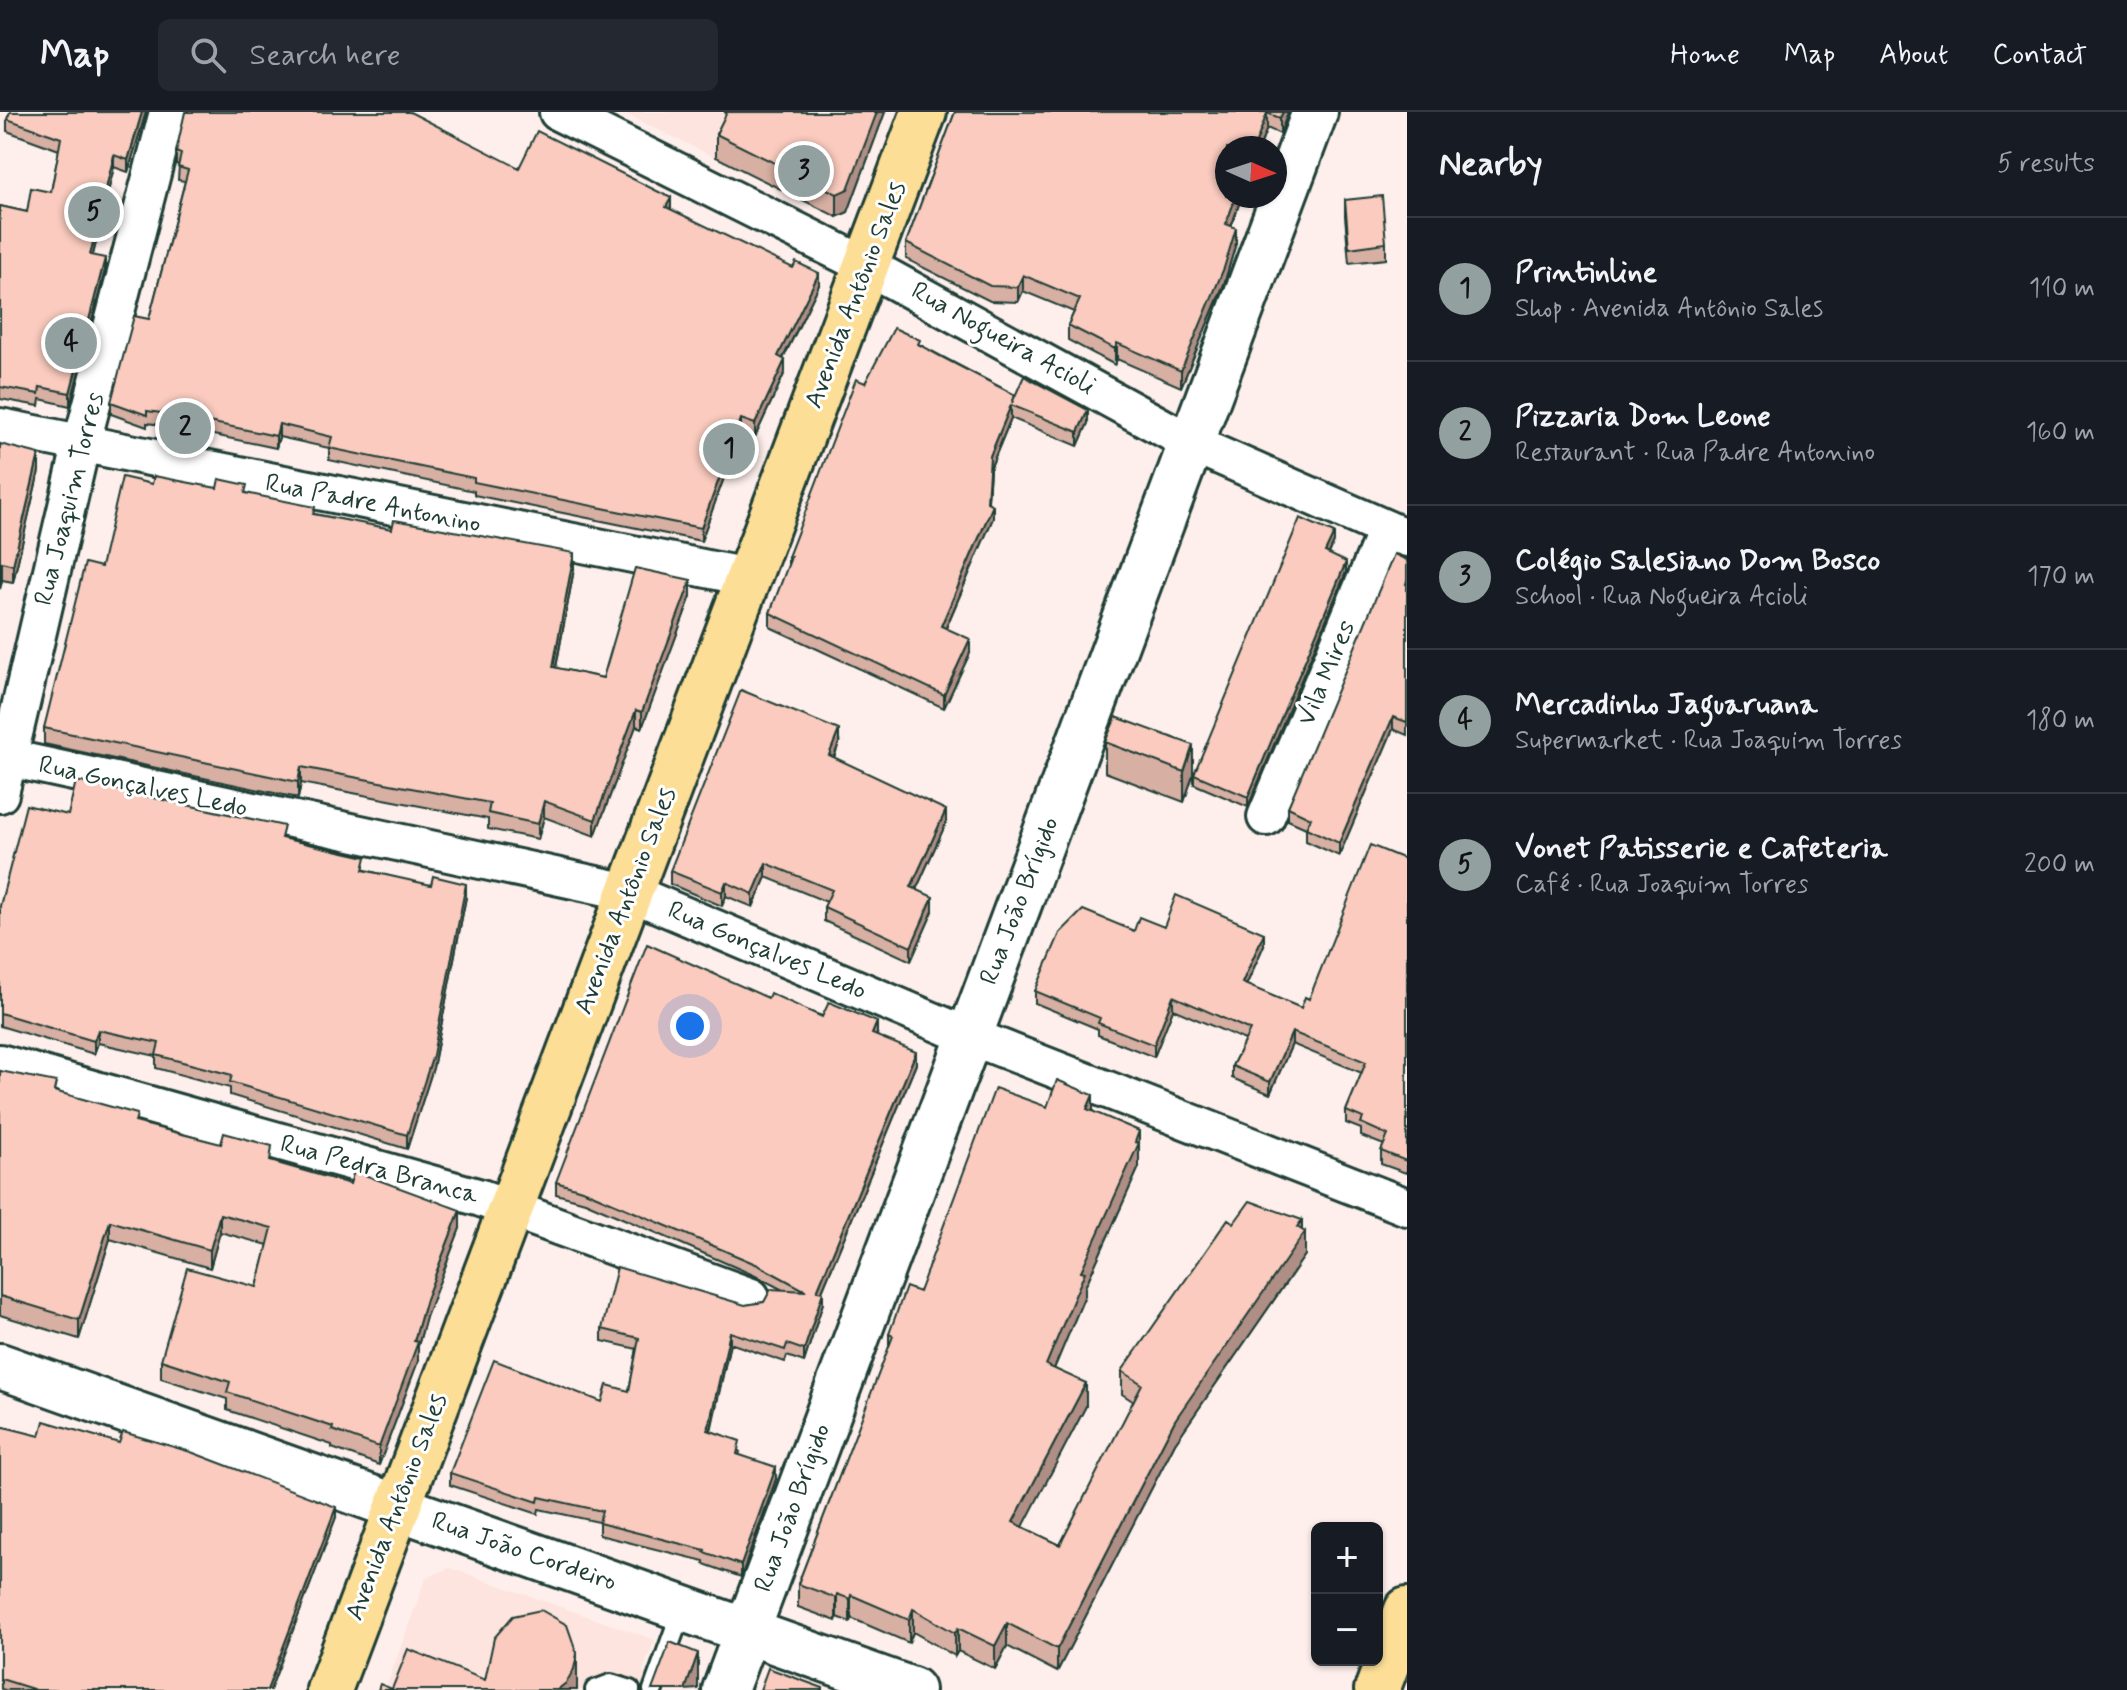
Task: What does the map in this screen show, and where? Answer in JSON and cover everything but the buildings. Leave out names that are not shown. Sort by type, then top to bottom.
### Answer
[{"type":"main road","name":"Avenida Antônio Sales","points":[[329,1690],[395,1507],[511,1208],[924,112]]},
{"type":"main road","points":[[1377,1690],[1407,1610]]},
{"type":"street","name":"Rua Joaquim Torres","points":[[0,794],[81,446],[168,112]]},
{"type":"street","name":"Rua Nogueira Acioli","points":[[558,112],[867,266],[1193,444],[1397,534]]},
{"type":"street","name":"Rua João Brígido","points":[[725,1690],[1315,112]]},
{"type":"street","name":"Rua Padre Antonino","points":[[0,427],[81,446],[747,577]]},
{"type":"street","name":"Vila Mires","points":[[1266,817],[1397,534]]},
{"type":"street","name":"Rua Gonçalves Ledo","points":[[8,758],[629,892],[970,1036],[1407,1207]]},
{"type":"street","name":"Rua Pedra Branca","points":[[0,1063],[511,1208],[751,1297]]},
{"type":"street","name":"Rua João Cordeiro","points":[[0,1366],[912,1690]]},
{"type":"lane","points":[[653,1690],[683,1607]]},
{"type":"lane","points":[[595,1690],[611,1684],[630,1690]]},
{"type":"shaded area","points":[[622,112],[886,112],[848,212],[837,217]]},
{"type":"shaded area","points":[[450,1568],[655,1640],[642,1672],[674,1679],[698,1690],[385,1690],[426,1578]]},
{"type":"place","name":"Colégio Salesiano Dom Bosco","points":[[804,171]]},
{"type":"place","name":"Vonet Patisserie e Cafeteria","points":[[94,212]]},
{"type":"place","name":"Mercadinho Jaguaruana","points":[[71,343]]},
{"type":"place","name":"Pizzaria Dom Leone","points":[[185,428]]},
{"type":"place","name":"Printinline","points":[[729,449]]}]
